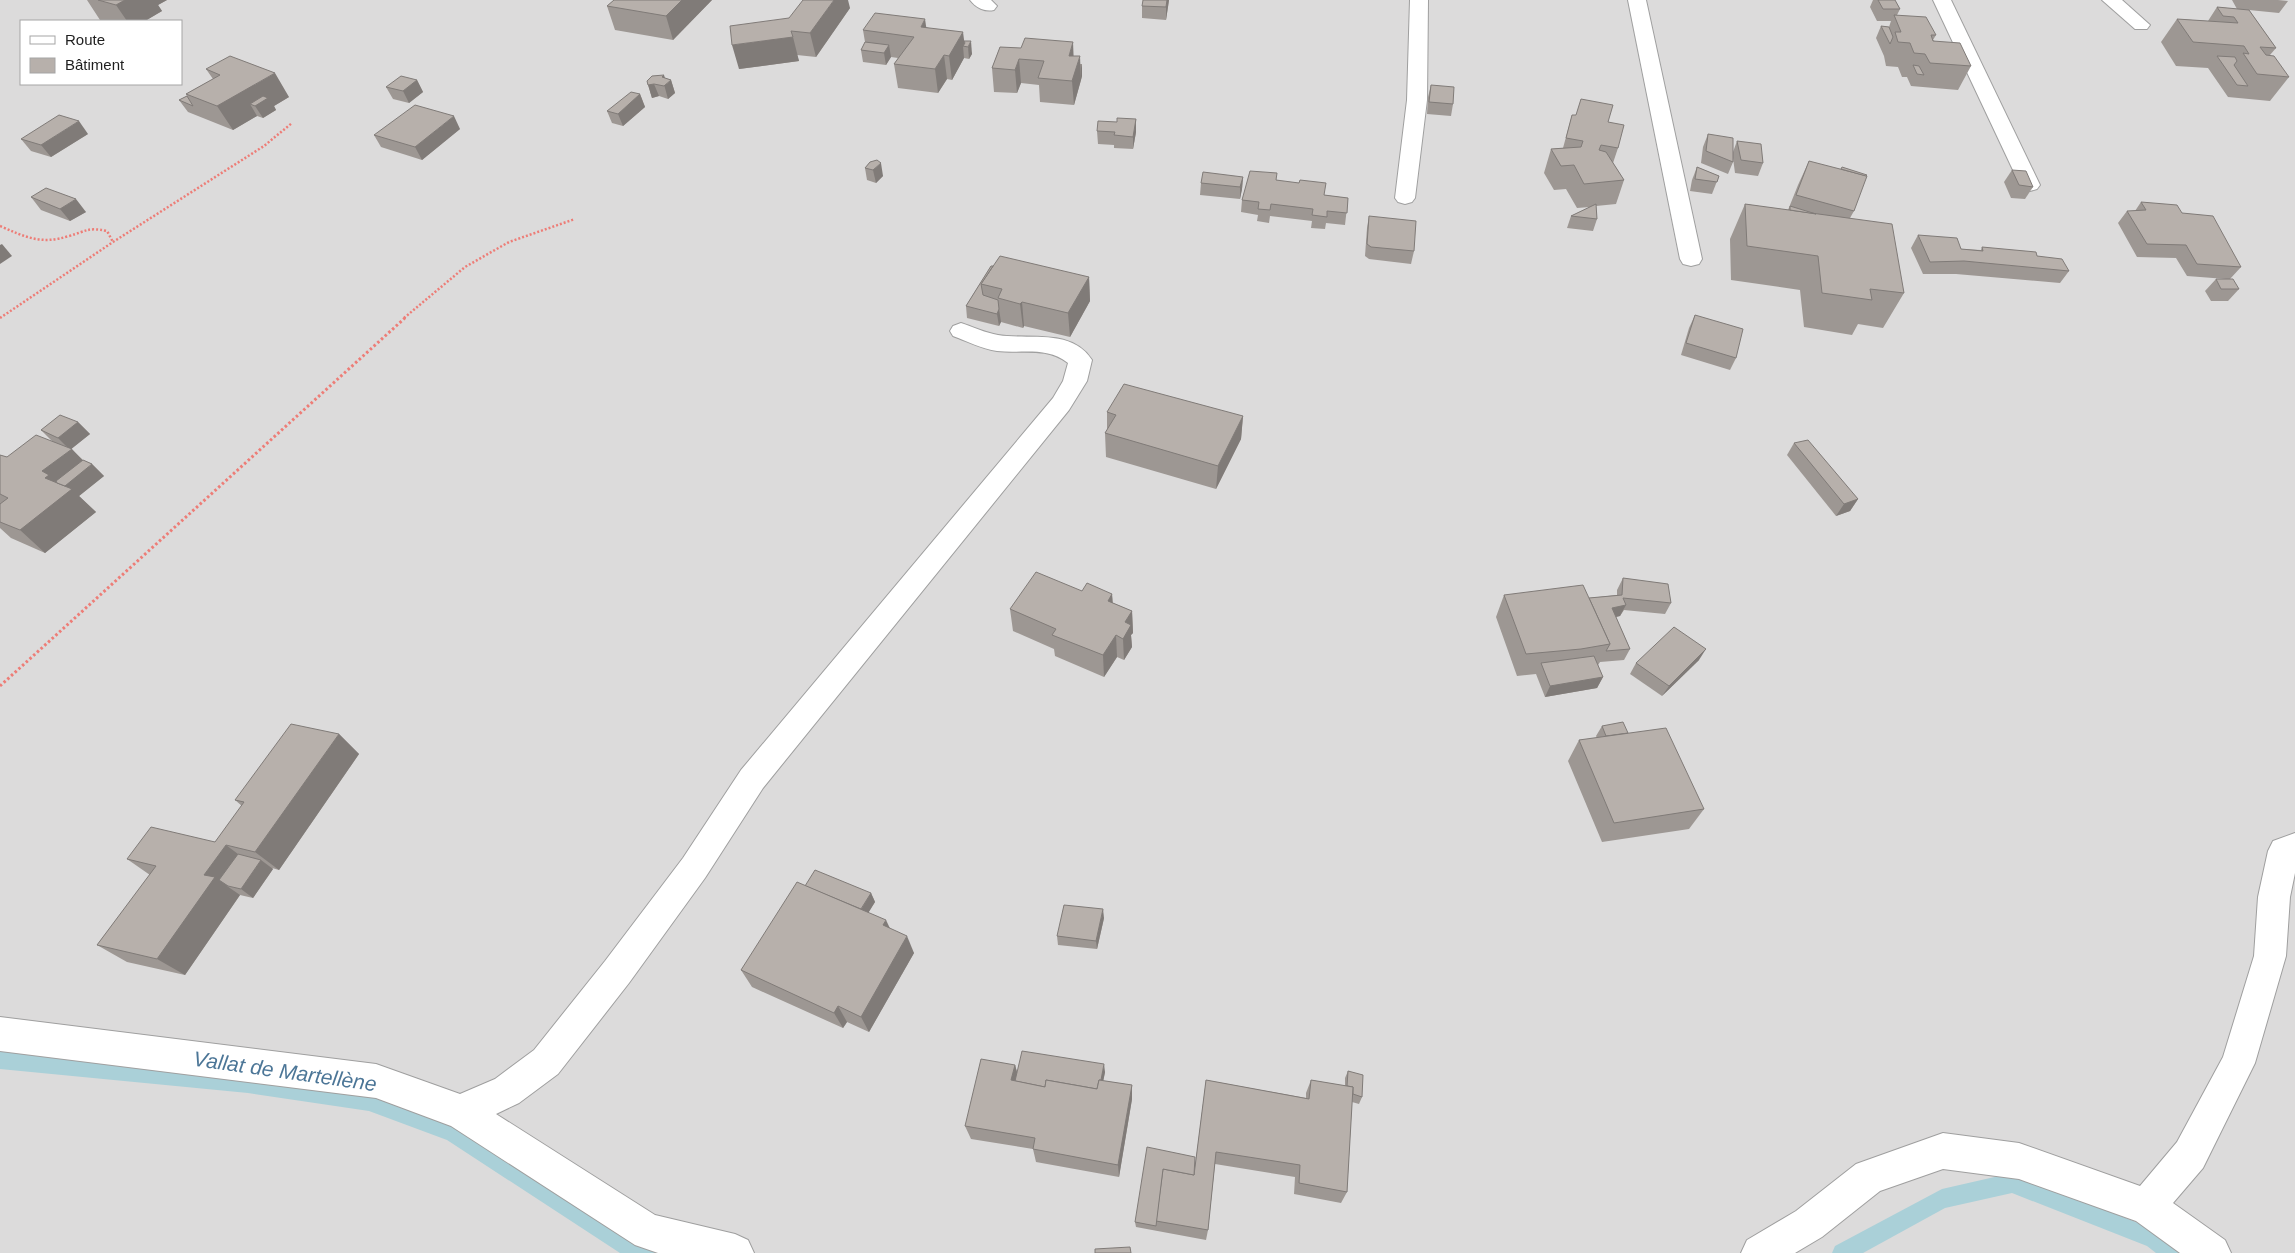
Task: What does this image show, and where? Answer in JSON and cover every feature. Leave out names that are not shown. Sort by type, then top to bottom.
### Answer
[{"type":"street","points":[[1405,198],[1417,100],[1419,0]]},
{"type":"street","points":[[1637,0],[1692,260]]},
{"type":"street","points":[[1942,0],[2030,185]]},
{"type":"street","points":[[2111,0],[2141,25]]},
{"type":"street","points":[[461,1112],[507,1091],[546,1062],[617,972],[694,868],[752,780],[1061,404],[1075,381],[1080,360],[1064,348],[1034,343],[997,344],[961,331]]},
{"type":"street","points":[[2147,1207],[2190,1155],[2238,1063],[2270,956],[2274,896],[2284,851],[2295,847]]},
{"type":"street","points":[[0,1034],[376,1081],[461,1112],[648,1232],[735,1253]]},
{"type":"street","points":[[1760,1253],[1809,1224],[1869,1177],[1943,1151],[2019,1161],[2147,1207],[2212,1253]]},
{"type":"path","points":[[0,318],[113,242],[264,146],[292,123]]},
{"type":"path","points":[[0,686],[431,294],[464,267],[509,242],[575,220]]},
{"type":"path","points":[[0,226],[30,239],[42,240],[67,237],[91,228],[107,231],[113,242]]},
{"type":"shaded area","points":[[0,0],[2295,0],[2295,1253],[0,1253]]},
{"type":"building","points":[[98,0],[125,0],[116,5]]},
{"type":"building","points":[[614,0],[682,0],[666,16],[607,6]]},
{"type":"building","points":[[803,0],[834,0],[810,33],[791,31],[793,37],[732,45],[730,26],[789,18]]},
{"type":"building","points":[[1143,0],[1167,0],[1166,7],[1142,6]]},
{"type":"building","points":[[1878,0],[1895,0],[1900,9],[1883,9]]},
{"type":"building","points":[[2217,7],[2249,10],[2276,48],[2260,47],[2266,55],[2274,56],[2289,77],[2257,74],[2243,53],[2249,54],[2244,46],[2193,42],[2177,19],[2238,23],[2234,17],[2223,16]]},
{"type":"building","points":[[875,13],[925,19],[921,27],[963,32],[949,56],[944,55],[935,69],[894,64],[914,37],[863,30]]},
{"type":"building","points":[[1894,15],[1926,17],[1936,35],[1931,35],[1933,41],[1960,43],[1971,66],[1930,63],[1925,54],[1914,53],[1910,43],[1898,42],[1895,32],[1901,32]]},
{"type":"building","points":[[1881,26],[1889,27],[1893,37],[1890,44]]},
{"type":"building","points":[[1025,38],[1073,42],[1069,56],[1080,56],[1072,81],[1038,78],[1044,61],[1019,59],[1015,70],[992,68],[1000,47],[1021,48]]},
{"type":"building","points":[[964,41],[971,41],[968,47],[963,46]]},
{"type":"building","points":[[865,42],[889,45],[884,53],[861,50]]},
{"type":"building","points":[[230,56],[275,73],[217,106],[186,94],[220,75],[206,69]]},
{"type":"building","points":[[2217,56],[2235,57],[2237,61],[2234,65],[2248,86],[2237,85]]},
{"type":"building","points":[[1913,65],[1919,66],[1924,75],[1917,74]]},
{"type":"building","points":[[664,75],[662,77],[671,80],[664,86],[648,85],[647,81],[652,76]]},
{"type":"building","points":[[401,76],[417,80],[403,91],[386,87]]},
{"type":"building","points":[[1431,85],[1454,87],[1453,104],[1429,102]]},
{"type":"building","points":[[631,92],[640,94],[618,114],[607,111]]},
{"type":"building","points":[[187,96],[193,106],[179,100]]},
{"type":"building","points":[[263,96],[268,98],[255,106],[250,104]]},
{"type":"building","points":[[1581,99],[1613,105],[1608,122],[1624,125],[1618,148],[1601,145],[1599,150],[1606,152],[1624,180],[1584,184],[1574,165],[1561,166],[1551,149],[1581,147],[1583,141],[1566,138],[1572,115],[1576,115]]},
{"type":"building","points":[[415,105],[454,116],[415,147],[374,135]]},
{"type":"building","points":[[59,115],[79,121],[41,145],[21,139]]},
{"type":"building","points":[[1117,118],[1136,119],[1133,137],[1114,135],[1115,132],[1097,131],[1098,121],[1117,122]]},
{"type":"building","points":[[1708,134],[1733,138],[1733,162],[1706,151]]},
{"type":"building","points":[[1737,141],[1761,144],[1763,163],[1741,160]]},
{"type":"building","points":[[877,160],[881,163],[873,170],[865,168],[870,162]]},
{"type":"building","points":[[1809,161],[1867,176],[1854,211],[1796,195]]},
{"type":"building","points":[[1697,167],[1719,176],[1717,182],[1695,179]]},
{"type":"building","points":[[1842,167],[1867,175],[1841,169]]},
{"type":"building","points":[[2012,170],[2026,171],[2033,187],[2019,185]]},
{"type":"building","points":[[1250,171],[1277,173],[1276,180],[1299,183],[1300,180],[1326,183],[1324,195],[1348,198],[1347,213],[1327,211],[1327,217],[1312,215],[1313,209],[1271,204],[1270,210],[1258,209],[1259,202],[1242,200]]},
{"type":"building","points":[[1203,172],[1243,177],[1240,187],[1201,183]]},
{"type":"building","points":[[46,188],[76,199],[60,209],[31,197]]},
{"type":"building","points":[[2141,202],[2177,205],[2182,213],[2213,216],[2241,267],[2197,264],[2186,245],[2147,244],[2127,211],[2146,210]]},
{"type":"building","points":[[1596,204],[1597,219],[1571,216]]},
{"type":"building","points":[[1745,204],[1892,224],[1904,293],[1870,289],[1872,300],[1822,293],[1818,256],[1747,246]]},
{"type":"building","points":[[1790,206],[1816,214],[1790,210]]},
{"type":"building","points":[[1369,216],[1416,221],[1414,251],[1371,247],[1367,244]]},
{"type":"building","points":[[1918,235],[1957,238],[1961,249],[1983,251],[1982,247],[2036,252],[2037,256],[2062,259],[2069,271],[1964,261],[1930,262]]},
{"type":"building","points":[[1000,256],[1089,277],[1068,313],[1022,302],[1020,304],[998,298],[1002,289],[981,284]]},
{"type":"building","points":[[991,266],[993,266],[981,284],[983,295],[998,300],[999,309],[997,314],[966,306]]},
{"type":"building","points":[[2216,279],[2233,279],[2239,289],[2221,289]]},
{"type":"building","points":[[1695,315],[1743,329],[1736,358],[1686,343]]},
{"type":"building","points":[[1124,384],[1243,416],[1218,466],[1105,433],[1116,415],[1107,412]]},
{"type":"building","points":[[60,415],[78,422],[58,438],[41,430]]},
{"type":"building","points":[[36,435],[72,449],[42,471],[49,475],[45,478],[72,489],[20,530],[0,522],[0,504],[8,498],[0,494],[0,455],[7,457]]},
{"type":"building","points":[[1808,440],[1858,499],[1844,504],[1794,443]]},
{"type":"building","points":[[83,460],[92,464],[65,486],[57,483],[56,481]]},
{"type":"building","points":[[1036,572],[1082,591],[1087,583],[1112,594],[1108,601],[1132,611],[1125,622],[1131,625],[1123,639],[1116,635],[1103,655],[1052,635],[1056,629],[1010,609]]},
{"type":"building","points":[[1623,578],[1668,584],[1671,603],[1623,598],[1626,605],[1612,608],[1630,649],[1606,651],[1610,644],[1589,598],[1622,595]]},
{"type":"building","points":[[1583,585],[1610,644],[1581,649],[1526,654],[1504,595]]},
{"type":"building","points":[[1674,627],[1706,649],[1669,686],[1636,663]]},
{"type":"building","points":[[1594,656],[1603,677],[1550,686],[1541,663]]},
{"type":"building","points":[[1623,722],[1628,733],[1606,736],[1602,726]]},
{"type":"building","points":[[291,724],[339,734],[255,852],[226,845],[204,875],[215,877],[157,959],[97,945],[156,866],[127,859],[151,827],[215,842],[244,802],[235,800]]},
{"type":"building","points":[[1666,728],[1704,809],[1614,823],[1579,740]]},
{"type":"building","points":[[238,854],[261,860],[241,889],[228,886],[219,880]]},
{"type":"building","points":[[815,870],[871,893],[861,909],[805,886]]},
{"type":"building","points":[[797,882],[886,920],[883,925],[907,936],[861,1017],[838,1006],[834,1013],[741,970]]},
{"type":"building","points":[[1064,905],[1103,909],[1096,941],[1057,936]]},
{"type":"building","points":[[1022,1051],[1104,1064],[1101,1080],[1099,1080],[1097,1089],[1046,1080],[1045,1087],[1015,1081]]},
{"type":"building","points":[[981,1059],[1015,1065],[1011,1080],[1045,1087],[1046,1080],[1097,1089],[1099,1080],[1132,1085],[1118,1165],[1033,1149],[1035,1138],[965,1126]]},
{"type":"building","points":[[1348,1071],[1363,1075],[1362,1097],[1353,1094],[1353,1087],[1347,1086]]},
{"type":"building","points":[[1206,1080],[1309,1099],[1311,1080],[1353,1087],[1347,1192],[1299,1183],[1300,1165],[1216,1152],[1208,1230],[1156,1221],[1163,1169],[1194,1175]]},
{"type":"building","points":[[1147,1147],[1195,1157],[1194,1175],[1163,1169],[1156,1226],[1135,1222]]},
{"type":"building","points":[[1130,1247],[1131,1253],[1095,1253],[1095,1249]]},
{"type":"waterway","name":"Vallat de Martellène","points":[[0,1060],[248,1084],[369,1101],[453,1133],[635,1251],[645,1253]]},
{"type":"waterway","name":"Vallat de Martellène","points":[[1842,1253],[1942,1199],[2012,1183],[2154,1239],[2173,1253]]}]
